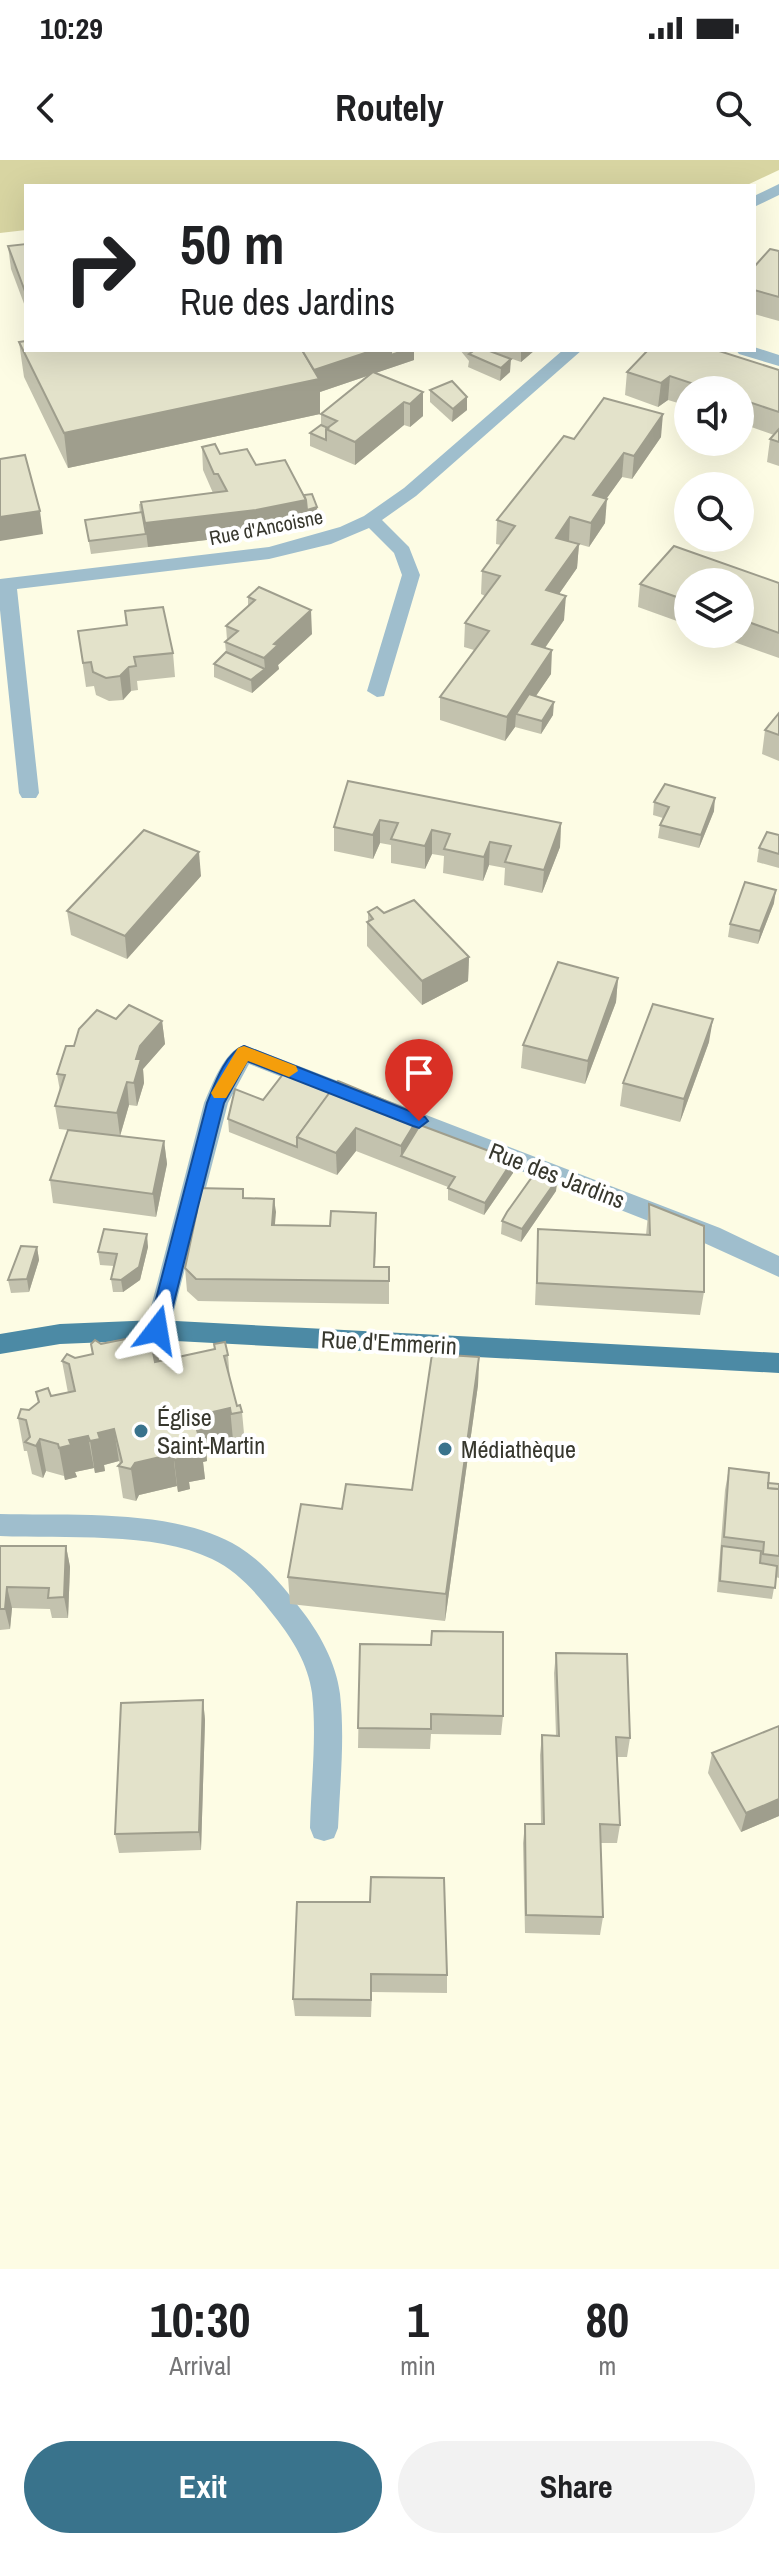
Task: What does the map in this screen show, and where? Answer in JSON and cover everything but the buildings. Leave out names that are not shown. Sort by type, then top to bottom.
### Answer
[{"type":"main road","name":"Rue d'Emmerin","points":[[0,1344],[72,1333],[157,1330],[779,1363]]},
{"type":"street","points":[[756,201],[779,189]]},
{"type":"street","name":"Rue d'Ancoisne","points":[[4,585],[269,553],[324,540],[371,520],[420,484],[571,352]]},
{"type":"street","points":[[751,352],[779,361]]},
{"type":"street","points":[[371,520],[403,551],[410,562],[411,575],[377,691]]},
{"type":"street","points":[[4,585],[29,793]]},
{"type":"street","name":"Rue des Jardins","points":[[157,1330],[216,1103],[225,1081],[244,1053],[711,1235],[779,1267]]},
{"type":"street","points":[[0,1525],[164,1534],[197,1540],[225,1552],[250,1572],[299,1627],[317,1659],[326,1693],[324,1828]]},
{"type":"shaded area","points":[[0,160],[779,160],[779,170],[749,184],[24,184],[24,230],[0,233]]},
{"type":"slow traffic","points":[[220,1093],[244,1053],[289,1071]]},
{"type":"place","name":"Église Saint-Martin","points":[[141,1431]]},
{"type":"place","name":"Médiathèque","points":[[445,1449]]},
{"type":"route","points":[[157,1330],[216,1103],[225,1081],[244,1053],[419,1121]]}]
